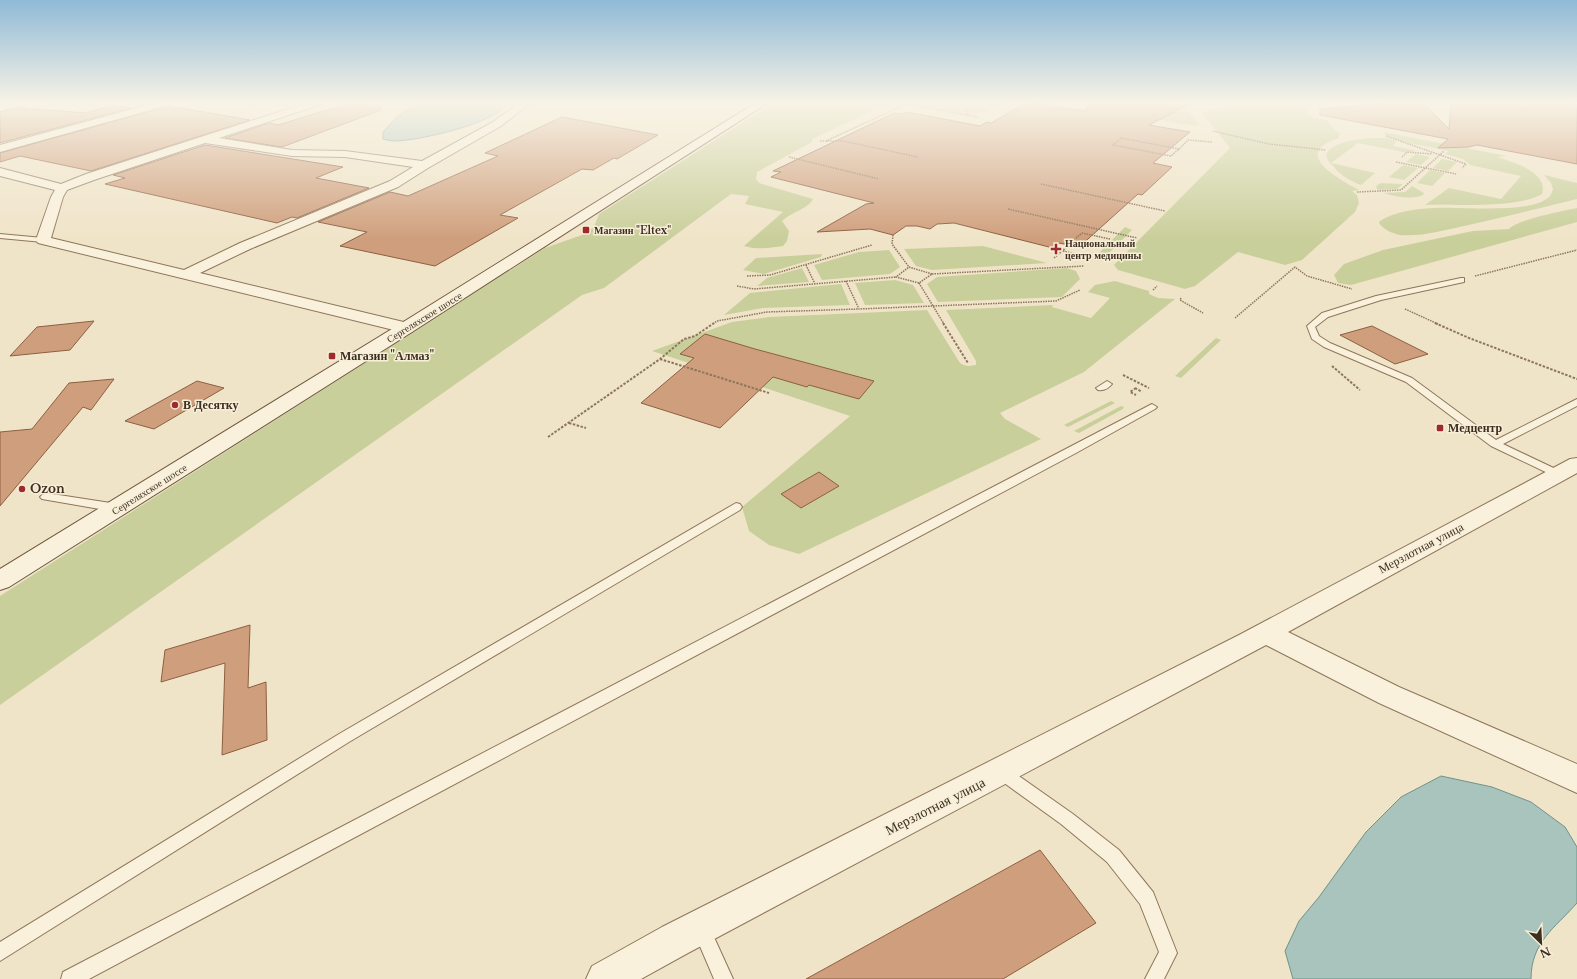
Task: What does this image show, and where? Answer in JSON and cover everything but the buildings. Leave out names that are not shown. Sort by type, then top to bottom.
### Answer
[{"type":"street","points":[[0,172],[62,188],[177,148]]},
{"type":"street","points":[[258,148],[292,153],[345,154],[424,165]]},
{"type":"street","points":[[187,274],[245,246],[394,184],[455,148]]},
{"type":"street","name":"Сергеляхское шоссе","points":[[0,581],[692,148]]},
{"type":"street","points":[[62,188],[57,197],[43,240],[406,328]]},
{"type":"street","name":"Мерзлотная улица","points":[[605,979],[701,927],[1266,633],[1568,469]]},
{"type":"street","points":[[1266,633],[1389,695],[1577,779]]},
{"type":"lane","points":[[0,236],[43,240]]},
{"type":"lane","points":[[1460,280],[1379,298],[1325,315],[1311,326],[1315,336],[1327,345],[1409,380],[1495,444],[1568,469]]},
{"type":"lane","points":[[1495,444],[1577,402]]},
{"type":"lane","points":[[70,979],[1065,455],[1152,407]]},
{"type":"lane","points":[[46,496],[118,508]]},
{"type":"lane","points":[[0,952],[337,743],[736,507]]},
{"type":"lane","points":[[1001,772],[1067,819],[1113,856],[1146,898],[1168,953],[1154,979]]},
{"type":"lane","points":[[701,927],[724,979]]},
{"type":"path","points":[[874,148],[918,157]]},
{"type":"path","points":[[1127,148],[1171,156],[1179,149]]},
{"type":"path","points":[[1172,148],[1179,149]]},
{"type":"path","points":[[1299,148],[1326,150]]},
{"type":"path","points":[[1416,148],[1440,154],[1466,164],[1462,168]]},
{"type":"path","points":[[1357,192],[1401,190],[1444,151]]},
{"type":"path","points":[[1402,157],[1407,152],[1440,154]]},
{"type":"path","points":[[790,157],[880,179]]},
{"type":"path","points":[[1396,162],[1456,174]]},
{"type":"path","points":[[1041,184],[1165,211]]},
{"type":"path","points":[[1008,209],[1137,238]]},
{"type":"path","points":[[1076,238],[1082,233],[1110,239]]},
{"type":"path","points":[[893,235],[892,244],[909,267],[932,274],[1084,266]]},
{"type":"path","points":[[747,276],[770,275],[872,245]]},
{"type":"path","points":[[1054,258],[1069,245]]},
{"type":"path","points":[[1460,280],[1577,250]]},
{"type":"path","points":[[1063,251],[1092,258]]},
{"type":"path","points":[[806,264],[815,284]]},
{"type":"path","points":[[896,277],[909,267]]},
{"type":"path","points":[[1235,318],[1295,267],[1307,276]]},
{"type":"path","points":[[919,283],[932,274]]},
{"type":"path","points":[[736,286],[754,289],[896,277],[919,283],[968,363]]},
{"type":"path","points":[[846,281],[860,309]]},
{"type":"path","points":[[1153,290],[1157,286]]},
{"type":"path","points":[[548,437],[660,358],[684,339],[695,336],[717,321],[767,312],[1056,301],[1080,290]]},
{"type":"path","points":[[1181,298],[1180,300],[1203,313]]},
{"type":"path","points":[[1469,338],[1577,379]]},
{"type":"path","points":[[660,358],[769,394]]},
{"type":"path","points":[[1123,375],[1149,388]]},
{"type":"path","points":[[1136,395],[1130,392],[1136,388],[1142,392]]},
{"type":"path","points":[[569,422],[586,428]]},
{"type":"green space","points":[[703,148],[802,148],[757,172],[756,179],[759,183],[813,199],[803,208],[782,221],[789,231],[787,241],[783,246],[758,248],[744,246],[783,212],[745,204],[749,196],[731,194],[604,288],[582,295],[0,705],[0,596],[545,248],[582,235],[594,227],[599,214]]},
{"type":"green space","points":[[1230,148],[1320,148],[1318,155],[1320,162],[1326,169],[1359,190],[1352,191],[1357,195],[1359,203],[1355,212],[1302,260],[1285,265],[1238,252],[1195,286],[1185,289],[1118,270],[1114,265]]},
{"type":"green space","points":[[1331,148],[1352,148],[1331,163],[1375,173],[1361,185],[1349,180],[1342,175],[1327,159],[1327,153]]},
{"type":"green space","points":[[1381,148],[1401,148],[1417,151],[1403,152]]},
{"type":"green space","points":[[1432,148],[1464,148],[1507,156],[1497,157],[1520,165],[1535,174],[1543,186],[1542,194],[1531,199],[1502,204],[1425,205],[1449,188],[1501,199],[1521,176],[1470,165],[1463,159],[1445,154],[1449,151]]},
{"type":"green space","points":[[1416,154],[1430,157],[1421,165],[1406,162]]},
{"type":"green space","points":[[1442,159],[1457,162],[1448,171],[1433,168]]},
{"type":"green space","points":[[1403,165],[1418,168],[1404,180],[1389,177]]},
{"type":"green space","points":[[1430,170],[1445,173],[1432,186],[1417,183]]},
{"type":"green space","points":[[1544,175],[1577,183],[1577,199],[1492,220],[1424,234],[1400,235],[1388,231],[1379,223],[1386,218],[1399,213],[1427,208],[1511,208],[1539,203],[1549,197],[1553,189],[1551,183]]},
{"type":"green space","points":[[1381,183],[1403,184],[1397,189],[1379,190],[1376,188],[1377,185]]},
{"type":"green space","points":[[1412,186],[1424,193],[1423,195],[1418,197],[1404,197],[1384,193],[1405,192]]},
{"type":"green space","points":[[1577,208],[1577,222],[1351,285],[1338,283],[1334,275],[1344,264],[1383,250],[1473,231],[1509,229],[1530,219]]},
{"type":"green space","points":[[1125,227],[1132,230],[1101,261],[1092,260]]},
{"type":"green space","points":[[983,246],[1047,263],[932,270],[916,266],[904,249]]},
{"type":"green space","points":[[889,250],[900,267],[890,274],[822,280],[814,265],[859,252]]},
{"type":"green space","points":[[822,254],[821,257],[764,274],[743,270],[756,258]]},
{"type":"green space","points":[[802,268],[809,282],[757,286],[767,278]]},
{"type":"green space","points":[[1067,268],[1076,271],[1080,279],[1062,297],[938,302],[927,284],[937,277]]},
{"type":"green space","points":[[895,280],[913,285],[924,303],[865,305],[855,283]]},
{"type":"green space","points":[[1115,281],[1149,291],[1149,294],[1158,298],[1175,299],[1084,372],[1000,413],[1005,419],[1041,439],[799,554],[769,545],[749,531],[742,507],[850,416],[652,351],[732,322],[769,317],[927,310],[960,363],[966,366],[972,366],[976,365],[976,361],[946,310],[1053,305],[1052,307],[1091,318],[1110,298],[1088,292],[1095,285]]},
{"type":"green space","points":[[841,284],[850,305],[763,308],[724,315],[750,293]]},
{"type":"green space","points":[[1216,338],[1221,340],[1181,378],[1175,376]]},
{"type":"green space","points":[[1111,401],[1115,403],[1068,427],[1064,425]]},
{"type":"green space","points":[[1121,406],[1124,407],[1123,409],[1079,433],[1074,431]]},
{"type":"water","points":[[1441,776],[1492,787],[1531,802],[1565,827],[1577,847],[1577,903],[1553,928],[1540,945],[1532,966],[1531,979],[1293,979],[1285,951],[1299,921],[1319,897],[1366,832],[1401,797]]},
{"type":"place","name":"Магазин \"Eltex\"","points":[[586,230]]},
{"type":"place","name":"Национальный центр медицины","points":[[1056,249]]},
{"type":"place","name":"Магазин \"Алмаз\"","points":[[332,356]]},
{"type":"place","name":"В Десятку","points":[[175,405]]},
{"type":"place","name":"Медцентр","points":[[1440,428]]},
{"type":"place","name":"Ozon","points":[[22,489]]}]
